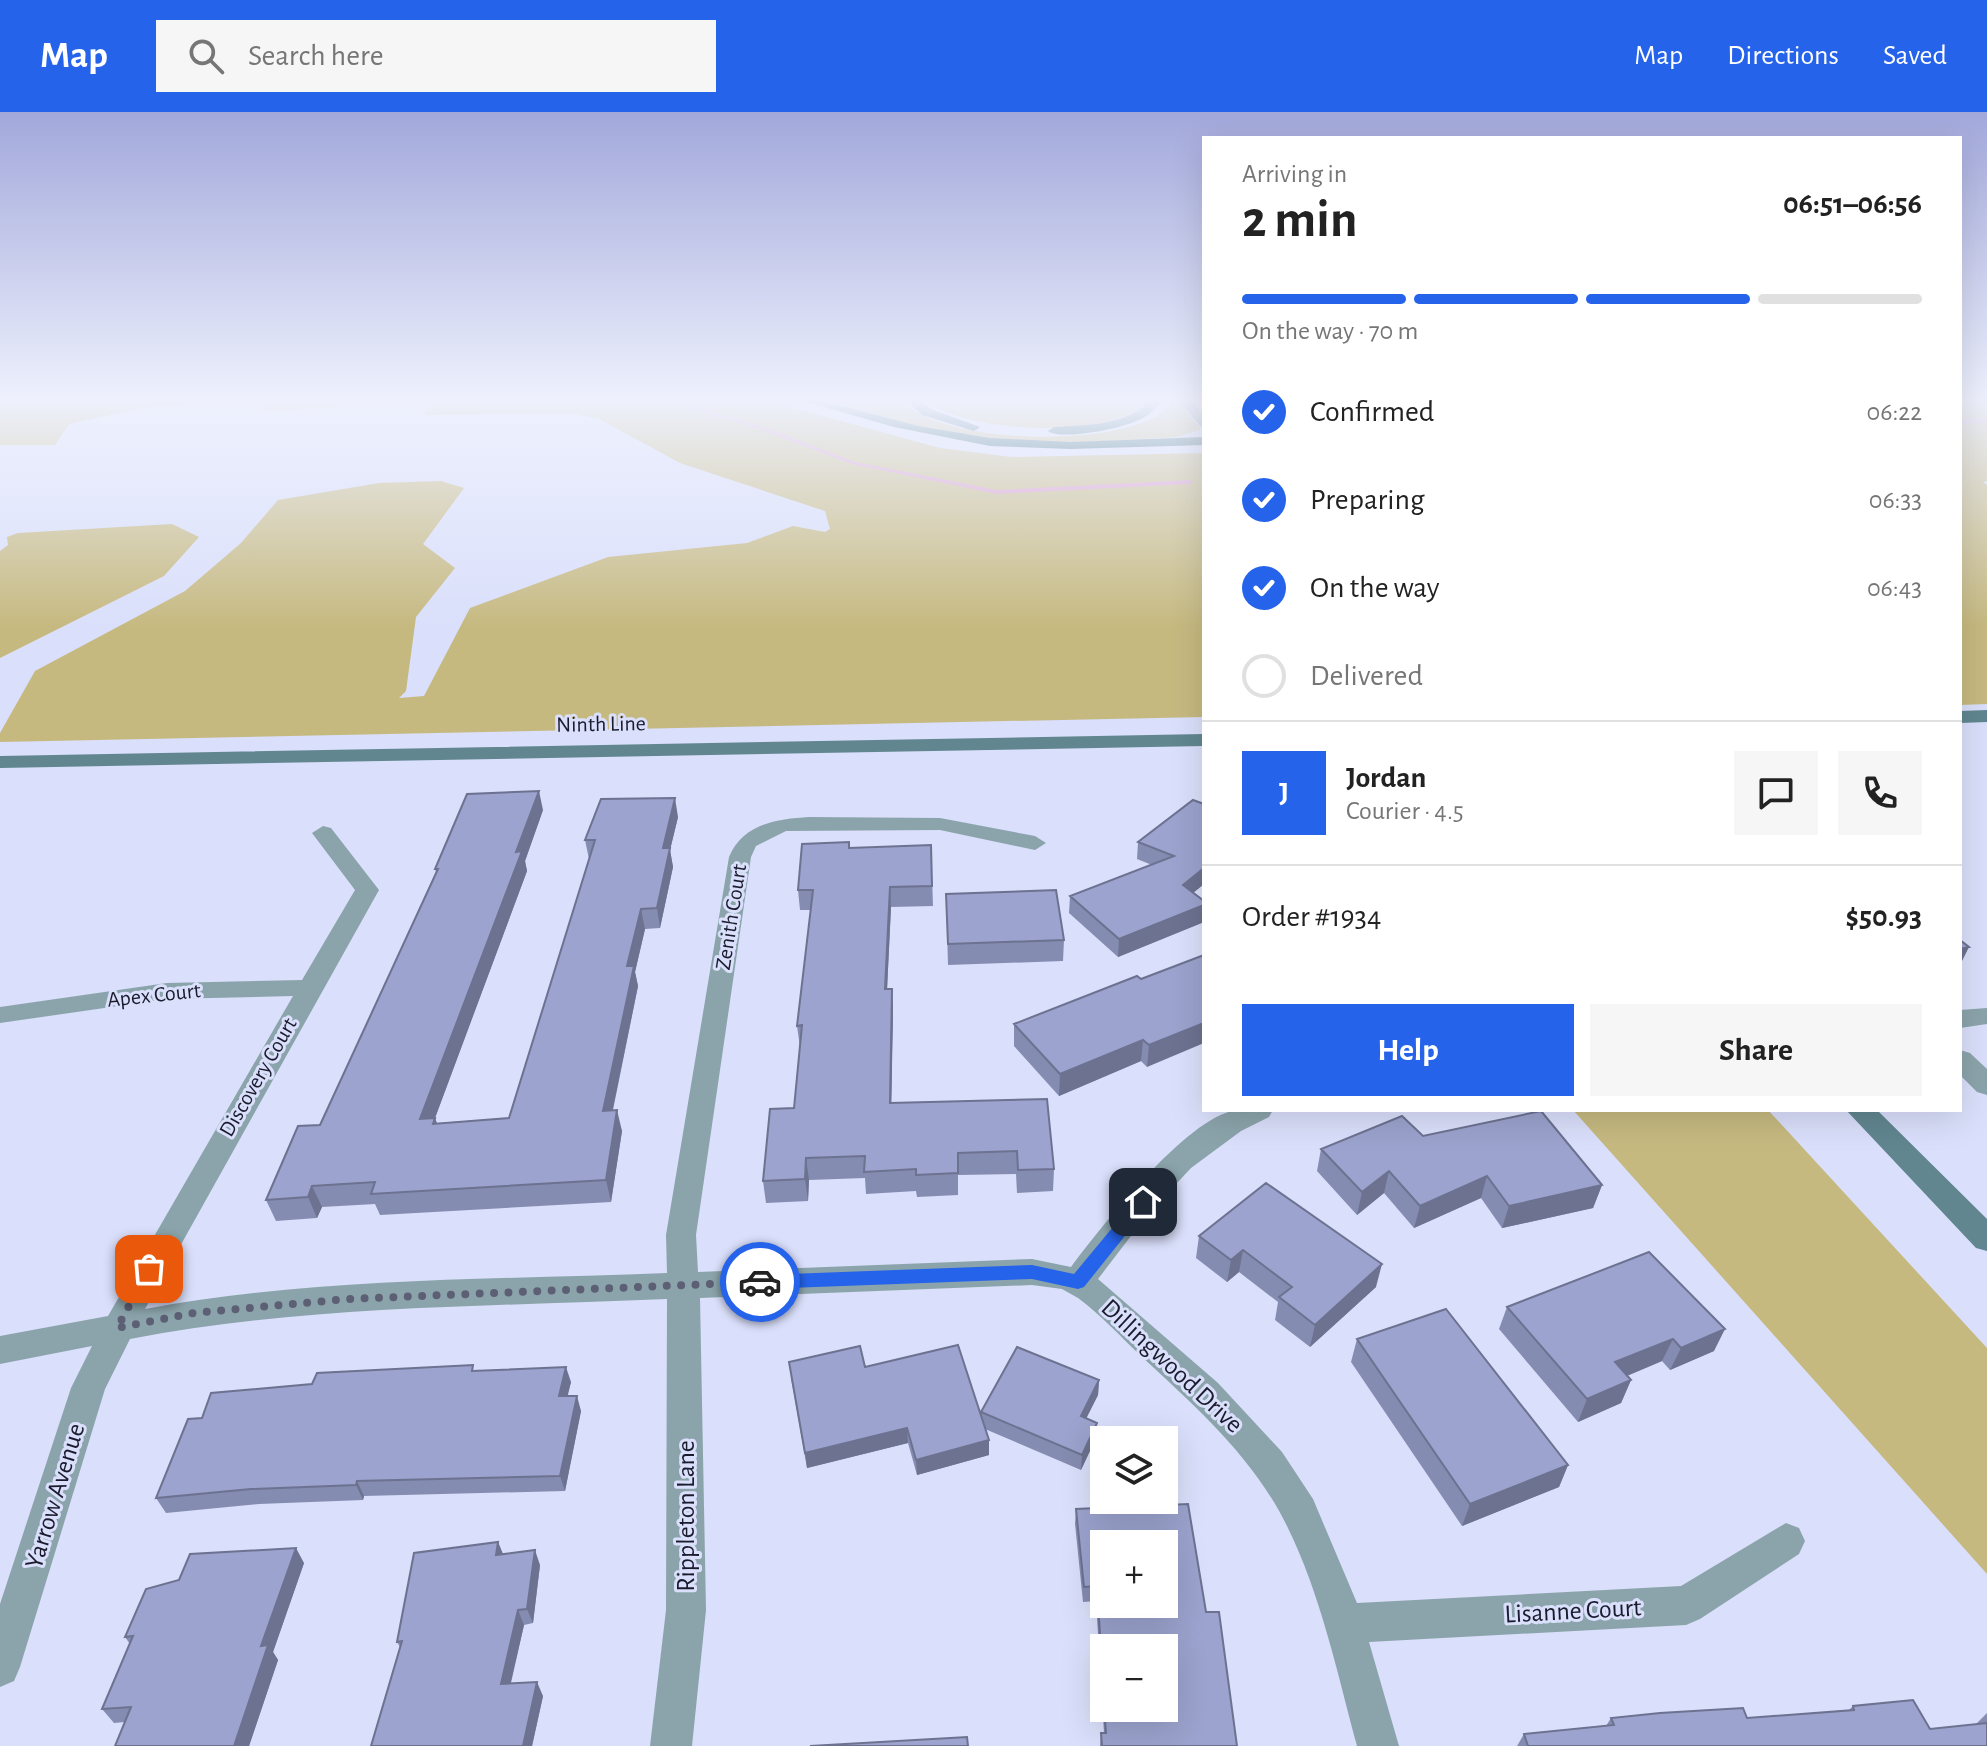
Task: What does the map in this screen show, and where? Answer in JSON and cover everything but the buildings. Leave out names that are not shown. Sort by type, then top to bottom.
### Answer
[{"type":"main road","points":[[1962,717],[1987,716]]},
{"type":"main road","name":"Ninth Line","points":[[0,762],[241,759],[581,748],[1202,740]]},
{"type":"main road","points":[[1862,1112],[1987,1239]]},
{"type":"street","name":"Zenith Court","points":[[682,1285],[681,1235],[740,857],[746,843],[783,825],[809,823],[940,824],[1035,843]]},
{"type":"street","name":"Discovery Court","points":[[117,1328],[367,890],[323,833]]},
{"type":"street","name":"Apex Court","points":[[0,1015],[167,991],[309,988]]},
{"type":"street","points":[[1962,1019],[1987,1016]]},
{"type":"street","points":[[1962,1061],[1987,1085]]},
{"type":"street","points":[[1078,1282],[1109,1241],[1190,1150],[1219,1129],[1255,1112]]},
{"type":"street","name":"Dillingwood Drive","points":[[0,1350],[194,1313],[348,1299],[1032,1272],[1078,1282],[1208,1396],[1264,1455],[1303,1518],[1320,1557],[1378,1746]]},
{"type":"street","name":"Rippleton Lane","points":[[671,1746],[686,1610],[682,1285]]},
{"type":"street","name":"Yarrow Avenue","points":[[0,1667],[88,1388],[117,1328]]},
{"type":"street","name":"Lisanne Court","points":[[1342,1624],[1686,1605],[1786,1541]]},
{"type":"shaded area","points":[[714,474],[1202,474],[1202,717],[0,742],[0,733],[35,671],[185,591],[241,543],[278,500],[379,483],[441,481],[464,488],[423,544],[455,568],[416,617],[406,691],[399,698],[424,696],[470,608],[608,557],[747,543],[793,526],[825,532],[830,529],[825,511]]},
{"type":"shaded area","points":[[1962,474],[1987,474],[1987,481],[1983,482],[1987,485],[1987,704],[1962,705]]},
{"type":"shaded area","points":[[172,524],[199,537],[164,576],[0,658],[0,551],[8,545],[7,537],[18,533]]},
{"type":"shaded area","points":[[1575,1112],[1770,1112],[1987,1348],[1987,1574]]},
{"type":"waterway","points":[[909,474],[997,492],[1190,482]]},
{"type":"way so far","points":[[149,1269],[117,1328],[194,1313],[348,1299],[760,1282]]},
{"type":"route","points":[[760,1282],[1032,1272],[1078,1282],[1143,1202]]}]
